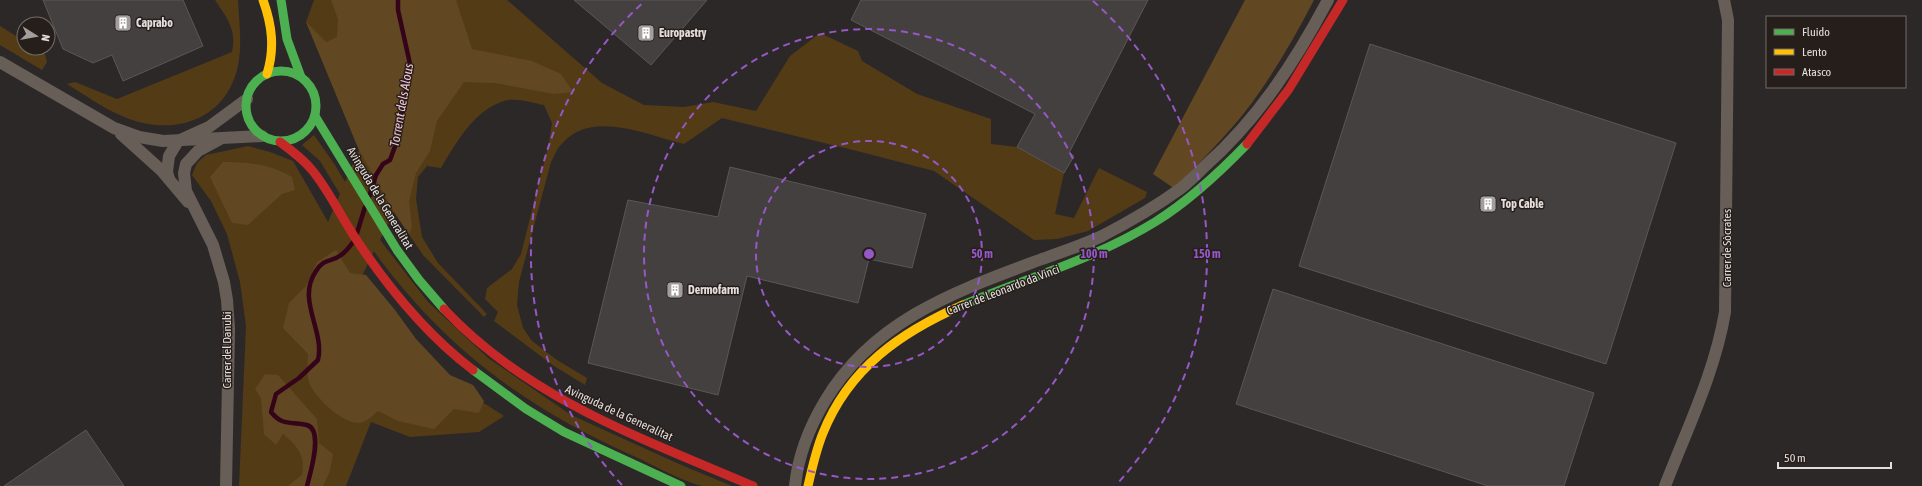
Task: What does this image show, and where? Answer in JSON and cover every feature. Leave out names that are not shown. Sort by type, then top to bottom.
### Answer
[{"type":"street","points":[[263,0],[272,30],[273,48],[271,63],[267,74]]},
{"type":"street","points":[[281,0],[287,38],[301,77]]},
{"type":"street","name":"Carrer de Leonardo da Vinci","points":[[795,486],[809,432],[820,409],[834,386],[867,348],[892,328],[917,311],[944,298],[1101,236],[1143,214],[1181,188],[1228,145],[1260,109],[1295,58],[1328,0]]},
{"type":"street","name":"Carrer de Leonardo da Vinci","points":[[808,486],[817,450],[825,428],[840,400],[859,375],[881,352],[905,333],[929,320],[966,303],[1036,278],[1104,249],[1170,212],[1238,155],[1256,135],[1289,91],[1321,41],[1343,0]]},
{"type":"street","name":"Carrer de Sòcrates","points":[[1665,486],[1708,376],[1718,346],[1725,312],[1728,20],[1724,0]]},
{"type":"street","name":"Carrer del Danubi","points":[[0,62],[114,128],[128,134],[150,140],[178,141],[262,136]]},
{"type":"street","points":[[280,142],[290,141],[306,132],[315,116],[316,105],[314,94],[309,85],[301,77],[285,71],[267,74],[254,84],[247,99],[246,110],[249,120],[254,129],[262,136],[280,142],[295,153],[312,170],[334,202],[357,241],[414,316],[452,354],[493,385],[564,432],[638,468],[681,486]]},
{"type":"street","name":"Carrer del Danubi","points":[[178,141],[210,127],[247,99]]},
{"type":"street","name":"Avinguda de la Generalitat","points":[[315,116],[350,172],[378,223],[430,294],[507,364],[539,386],[611,425],[752,486]]},
{"type":"street","name":"Carrer del Danubi","points":[[114,128],[170,179],[200,219]]},
{"type":"street","name":"Carrer del Danubi","points":[[222,138],[198,151],[186,164],[184,172],[186,191],[213,245],[227,300],[229,329],[226,486]]},
{"type":"street","points":[[170,179],[167,172],[168,156],[178,141]]},
{"type":"shaded area","points":[[215,0],[238,0],[240,53],[237,70],[230,88],[220,102],[207,113],[192,121],[175,125],[158,125],[140,122],[122,116],[108,109],[67,84],[75,82],[117,99],[232,52],[233,37],[230,24]]},
{"type":"shaded area","points":[[314,0],[507,0],[602,83],[644,105],[684,107],[713,102],[756,111],[790,56],[820,33],[858,51],[862,61],[917,94],[991,119],[991,144],[1017,147],[1064,173],[1055,214],[1074,218],[1099,168],[1147,192],[1145,198],[1088,231],[1057,239],[1034,240],[934,171],[861,152],[722,118],[684,144],[619,127],[602,126],[586,128],[572,135],[560,146],[551,162],[519,282],[517,305],[523,328],[532,341],[557,360],[587,378],[585,385],[554,366],[494,321],[498,312],[485,299],[487,288],[512,269],[521,254],[549,143],[552,123],[544,105],[519,100],[504,101],[493,105],[467,128],[441,168],[427,166],[418,177],[416,199],[422,237],[438,263],[487,314],[484,317],[423,255],[394,212],[380,240],[428,302],[488,358],[571,415],[679,464],[732,486],[702,486],[678,477],[578,429],[524,396],[472,358],[448,336],[424,312],[374,251],[360,280],[398,332],[468,393],[504,416],[479,432],[410,437],[371,422],[346,486],[239,486],[246,326],[240,282],[227,234],[211,201],[192,175],[197,163],[206,155],[248,146],[270,152],[293,161],[328,222],[340,194],[320,161],[302,145],[314,135],[345,182],[359,150],[306,22]]},
{"type":"shaded area","points":[[331,0],[456,0],[472,49],[532,61],[561,74],[573,92],[554,94],[495,83],[464,82],[437,121],[430,151],[416,173],[409,202],[412,227],[409,234],[394,212],[359,150],[306,22],[326,42],[337,37],[338,19]]},
{"type":"shaded area","points":[[1245,0],[1314,0],[1282,57],[1252,103],[1231,129],[1175,189],[1153,174]]},
{"type":"shaded area","points":[[0,26],[16,36],[16,55],[0,45]]},
{"type":"shaded area","points":[[18,56],[46,56],[47,62],[42,70]]},
{"type":"shaded area","points":[[223,162],[250,163],[275,169],[292,177],[295,190],[282,194],[248,225],[232,223],[210,177]]},
{"type":"shaded area","points":[[336,250],[350,273],[366,275],[395,310],[416,339],[450,375],[473,385],[484,401],[479,413],[454,409],[434,429],[398,421],[378,411],[366,421],[357,423],[343,418],[323,403],[310,385],[308,374],[308,354],[283,328],[289,303],[306,286],[317,262]]},
{"type":"shaded area","points":[[265,374],[278,375],[317,419],[319,443],[333,454],[330,471],[323,486],[288,486],[302,475],[303,462],[296,447],[283,434],[276,445],[264,434],[261,398],[255,389]]},
{"type":"building","name":"Caprabo","points":[[43,0],[183,0],[203,46],[123,81],[112,55],[93,63],[63,49],[56,32],[56,16],[50,16]]},
{"type":"building","name":"Europastry","points":[[574,0],[707,0],[651,65]]},
{"type":"building","points":[[861,0],[1148,0],[1069,153],[1074,156],[1064,173],[1017,147],[1035,114],[851,20]]},
{"type":"building","name":"Top Cable","points":[[1370,44],[1676,143],[1606,364],[1299,266]]},
{"type":"building","name":"Dermofarm","points":[[730,167],[926,214],[912,268],[869,259],[858,303],[747,276],[718,395],[588,363],[628,200],[718,217]]},
{"type":"building","points":[[1273,289],[1594,393],[1564,486],[1488,486],[1236,404]]},
{"type":"building","points":[[86,430],[124,486],[4,486]]},
{"type":"waterway","name":"Torrent dels Alous","points":[[369,197],[376,175],[383,164],[390,160],[397,141],[405,100],[410,64],[398,10],[398,0]]},
{"type":"waterway","name":"Torrent dels Alous","points":[[357,233],[365,207]]},
{"type":"waterway","name":"Torrent dels Alous","points":[[307,486],[313,463],[315,435],[312,429],[307,425],[284,422],[275,417],[271,412],[276,394],[299,378],[318,360],[318,338],[309,293],[311,282],[316,271],[325,262],[343,254],[354,241]]},
{"type":"traffic: fast","points":[[281,0],[287,39],[301,77]]},
{"type":"traffic: fast","points":[[281,71],[294,74],[306,81],[313,93],[316,106],[313,119],[306,131],[294,138],[281,141],[268,138],[256,131],[249,119],[246,106],[249,93],[256,81],[268,74],[281,71]]},
{"type":"traffic: fast","points":[[315,116],[397,250],[419,280],[444,309]]},
{"type":"traffic: fast","points":[[963,305],[1109,247],[1155,222],[1192,196],[1215,176],[1247,144]]},
{"type":"traffic: fast","points":[[473,370],[526,409],[564,432],[681,486]]},
{"type":"traffic: slow","points":[[263,0],[269,18],[272,46],[267,74]]},
{"type":"traffic: slow","points":[[808,486],[816,452],[823,433],[834,410],[847,389],[862,371],[898,340],[919,327],[963,305]]},
{"type":"traffic: jam","points":[[1247,144],[1289,89],[1343,0]]},
{"type":"traffic: jam","points":[[280,142],[293,151],[312,170],[325,187],[370,260],[410,311],[440,342],[473,370]]},
{"type":"traffic: jam","points":[[444,309],[477,340],[512,368],[549,392],[629,433],[753,486]]},
{"type":"place","name":"Caprabo","points":[[123,23]]},
{"type":"place","name":"Europastry","points":[[646,33]]},
{"type":"place","name":"Top Cable","points":[[1488,204]]},
{"type":"place","name":"Dermofarm","points":[[675,290]]}]
